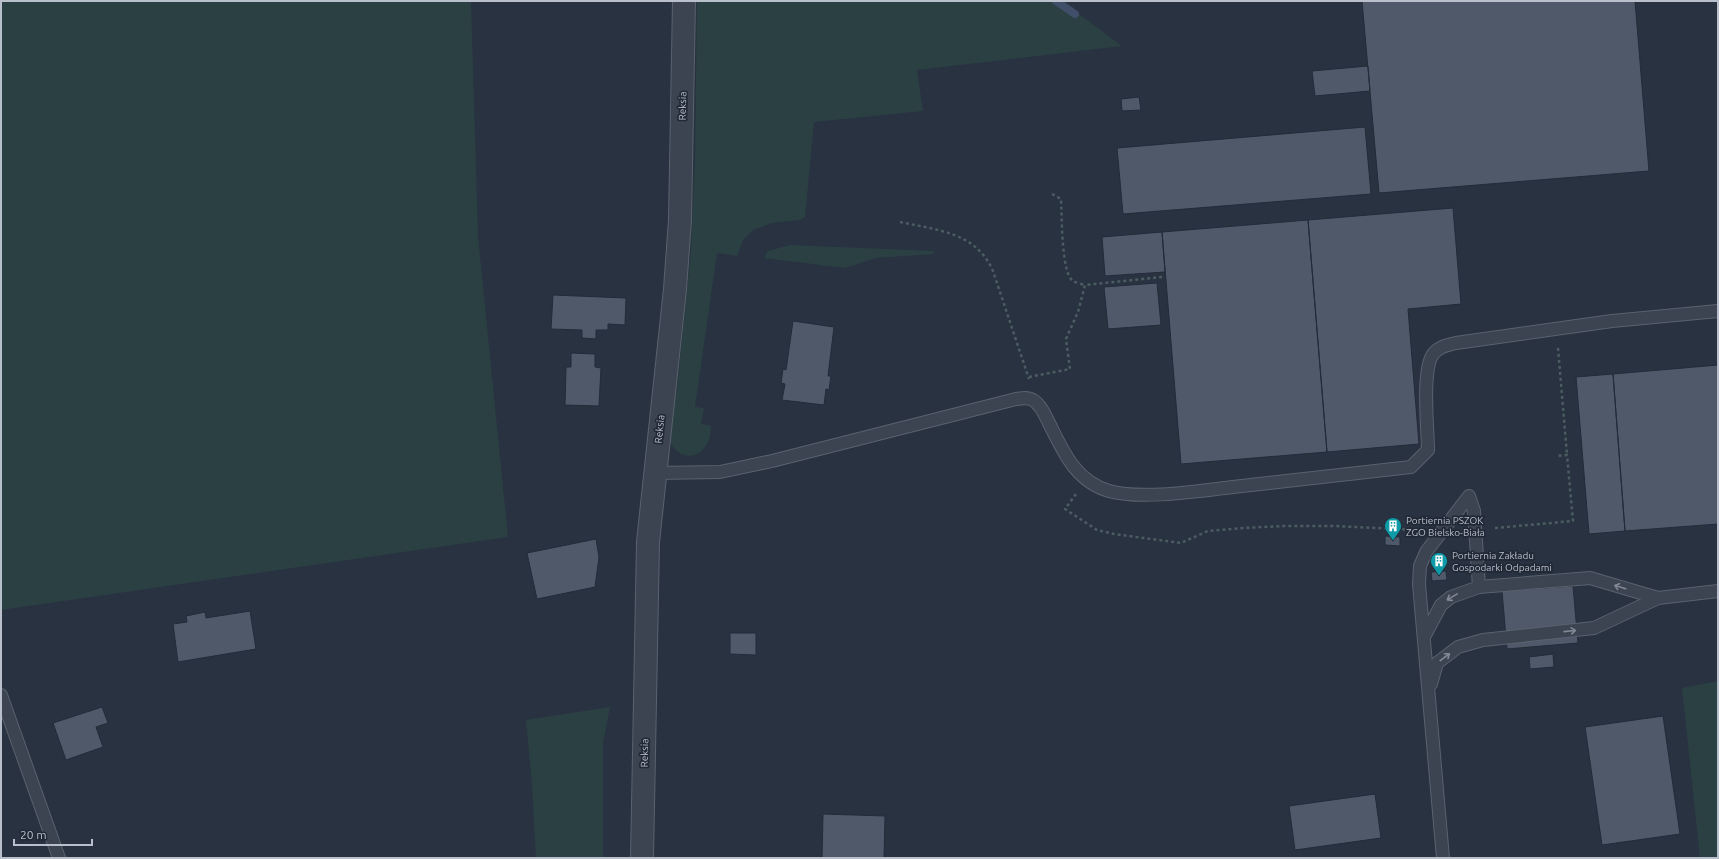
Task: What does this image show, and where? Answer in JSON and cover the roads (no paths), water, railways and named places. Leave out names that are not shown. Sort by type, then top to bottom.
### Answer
[{"type":"street","name":"Reksia","points":[[642,858],[648,542],[654,473],[675,289],[680,220],[684,1]]},
{"type":"lane","points":[[654,473],[727,470],[772,461],[1016,398],[1034,400],[1042,410],[1070,463],[1078,473],[1096,486],[1110,491],[1136,494],[1192,492],[1411,467],[1428,450],[1426,382],[1428,365],[1433,353],[1441,346],[1456,342],[1556,328],[1718,310]]},
{"type":"lane","points":[[1443,858],[1419,584],[1420,566],[1426,552],[1469,496],[1474,511],[1479,587]]},
{"type":"lane","points":[[1424,637],[1441,605],[1451,597],[1479,587],[1590,578],[1658,598]]},
{"type":"lane","points":[[1429,690],[1437,663],[1458,647],[1483,640],[1594,628],[1658,598],[1718,591]]},
{"type":"lane","points":[[1,695],[59,858]]},
{"type":"waterway","points":[[1056,1],[1075,14]]},
{"type":"place","name":"Portiernia PSZOK ZGO Bielsko-Biała","points":[[1393,541]]},
{"type":"place","name":"Portiernia Zakładu Gospodarki Odpadami","points":[[1439,576]]}]
